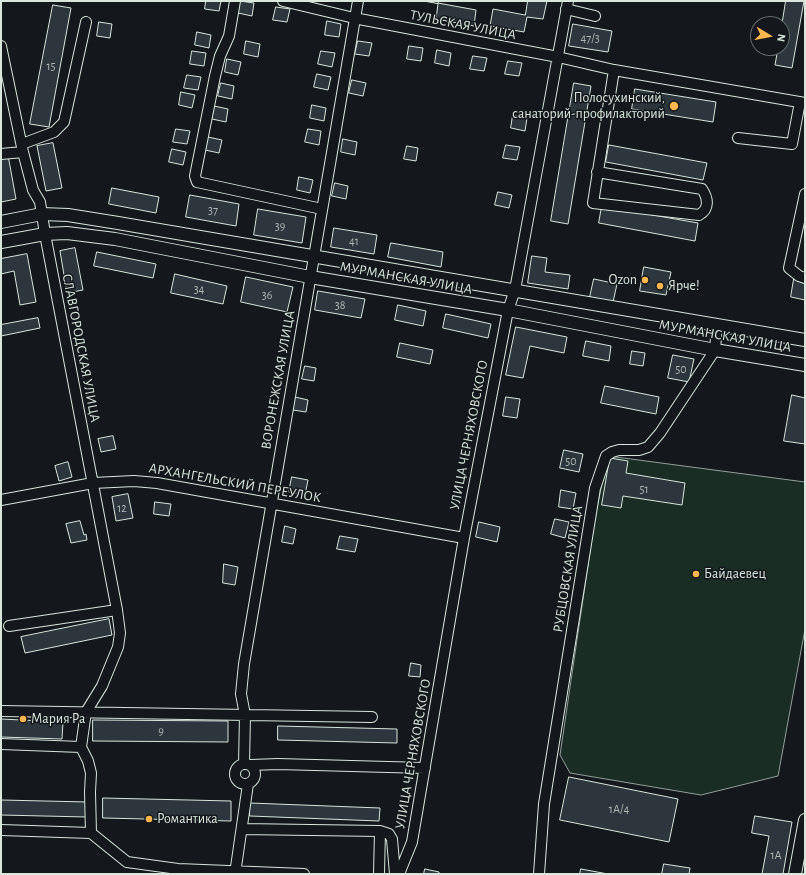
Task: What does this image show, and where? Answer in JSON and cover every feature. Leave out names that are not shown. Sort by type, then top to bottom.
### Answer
[{"type":"main road","name":"МУРМАНСКАЯ УЛИЦА","points":[[1,222],[42,214],[68,215],[805,340]]},
{"type":"main road","name":"МУРМАНСКАЯ УЛИЦА","points":[[1,242],[45,234],[67,233],[116,239],[310,277],[508,310],[715,350],[805,365]]},
{"type":"main road","points":[[795,874],[805,820]]},
{"type":"street","points":[[235,1],[229,36],[220,56],[214,76],[195,176],[197,182],[322,209]]},
{"type":"street","name":"ТУЛЬСКАЯ УЛИЦА","points":[[283,1],[354,18],[558,57],[614,70],[803,102]]},
{"type":"street","name":"ВОРОНЕЖСКАЯ УЛИЦА","points":[[247,765],[246,715],[241,694],[244,664],[358,1]]},
{"type":"street","points":[[567,5],[595,16]]},
{"type":"street","name":"УЛИЦА ЧЕРНЯХОВСКОГО","points":[[399,874],[412,842],[464,538],[508,310],[515,290],[567,5]]},
{"type":"street","points":[[1,154],[22,148],[54,132],[64,122],[86,22]]},
{"type":"street","name":"СЛАВГОРОДСКАЯ УЛИЦА","points":[[1,46],[22,148],[33,190],[40,202],[117,610],[120,633],[118,647],[102,686],[86,712]]},
{"type":"street","points":[[597,172],[702,189],[707,196],[707,206],[704,212],[699,215],[593,204],[597,172],[614,70]]},
{"type":"street","points":[[738,138],[792,144],[803,102]]},
{"type":"street","points":[[805,194],[789,268],[805,278]]},
{"type":"street","name":"РУБЦОВСКАЯ УЛИЦА","points":[[539,874],[544,804],[595,488],[606,456],[612,452],[620,450],[639,450],[648,447],[660,433],[715,350],[717,325]]},
{"type":"street","name":"АРХАНГЕЛЬСКИЙ ПЕРЕУЛОК","points":[[1,500],[93,483],[134,481],[157,483],[464,538]]},
{"type":"street","points":[[8,626],[117,610]]},
{"type":"street","points":[[1,711],[372,717]]},
{"type":"street","points":[[86,712],[80,747],[88,761],[91,773],[91,833]]},
{"type":"street","points":[[1,744],[80,747]]},
{"type":"street","points":[[247,765],[278,764],[425,768]]},
{"type":"street","name":"ВОРОНЕЖСКАЯ УЛИЦА","points":[[247,765],[255,770],[255,778],[248,784],[242,784],[235,776],[239,766],[247,765]]},
{"type":"street","name":"ВОРОНЕЖСКАЯ УЛИЦА","points":[[235,872],[248,784]]},
{"type":"street","points":[[1,830],[91,833],[127,862],[178,871],[304,874]]},
{"type":"street","points":[[242,830],[380,831],[389,834],[392,839],[395,874]]},
{"type":"street","points":[[379,874],[380,831]]},
{"type":"green space","name":"Байдаевец","points":[[608,456],[805,482],[805,629],[778,776],[701,795],[570,773],[560,755],[595,518]]},
{"type":"building","points":[[206,1],[221,1],[219,11],[205,9]]},
{"type":"building","points":[[240,1],[254,3],[252,16],[238,13]]},
{"type":"building","points":[[424,1],[439,1],[438,3],[476,10],[474,26],[436,19],[438,4]]},
{"type":"building","points":[[528,1],[547,1],[543,19],[527,17],[524,32],[490,26],[493,9],[525,15]]},
{"type":"building","points":[[786,1],[804,1],[792,68],[775,65],[777,56],[790,56],[790,16],[783,16]]},
{"type":"building","points":[[53,5],[71,8],[49,127],[30,124]]},
{"type":"building","points":[[276,7],[290,9],[287,22],[273,20]]},
{"type":"building","points":[[327,21],[341,24],[339,37],[325,35]]},
{"type":"building","points":[[99,22],[112,24],[110,38],[97,36]]},
{"type":"building","points":[[573,24],[612,31],[608,52],[569,46]]},
{"type":"building","points":[[197,32],[211,35],[209,48],[195,45]]},
{"type":"building","points":[[246,41],[260,44],[258,57],[244,54]]},
{"type":"building","points":[[358,41],[372,43],[369,56],[355,54]]},
{"type":"building","points":[[409,46],[423,48],[421,61],[407,59]]},
{"type":"building","points":[[437,50],[451,53],[449,66],[435,63]]},
{"type":"building","points":[[192,51],[206,53],[204,66],[190,64]]},
{"type":"building","points":[[321,51],[335,53],[332,67],[318,64]]},
{"type":"building","points":[[473,56],[487,58],[484,71],[470,69]]},
{"type":"building","points":[[227,59],[241,62],[238,75],[225,72]]},
{"type":"building","points":[[508,61],[522,63],[519,76],[505,74]]},
{"type":"building","points":[[317,74],[331,77],[328,90],[314,87]]},
{"type":"building","points":[[187,75],[201,77],[198,90],[184,88]]},
{"type":"building","points":[[352,80],[366,83],[363,96],[349,93]]},
{"type":"building","points":[[221,83],[234,86],[232,99],[218,96]]},
{"type":"building","points":[[574,83],[591,86],[568,224],[551,221]]},
{"type":"building","name":"Полосухинский, санаторий-профилакторий","points":[[635,89],[716,102],[713,122],[632,109]]},
{"type":"building","points":[[181,92],[195,95],[192,108],[179,105]]},
{"type":"building","points":[[312,105],[326,108],[324,121],[310,118]]},
{"type":"building","points":[[214,106],[228,109],[226,122],[212,119]]},
{"type":"building","points":[[513,115],[527,118],[525,131],[511,128]]},
{"type":"building","points":[[176,129],[190,131],[187,144],[173,142]]},
{"type":"building","points":[[308,129],[321,131],[319,145],[305,142]]},
{"type":"building","points":[[208,137],[222,140],[219,153],[205,150]]},
{"type":"building","points":[[343,139],[357,142],[355,155],[341,152]]},
{"type":"building","points":[[53,143],[62,188],[46,191],[37,146]]},
{"type":"building","points":[[506,145],[520,147],[517,160],[503,158]]},
{"type":"building","points":[[609,145],[707,163],[703,180],[606,162]]},
{"type":"building","points":[[407,146],[418,148],[416,161],[404,159]]},
{"type":"building","points":[[172,149],[186,152],[183,165],[169,162]]},
{"type":"building","points":[[8,155],[16,199],[1,202],[1,156]]},
{"type":"building","points":[[299,177],[313,180],[310,193],[297,190]]},
{"type":"building","points":[[335,183],[348,186],[346,199],[332,196]]},
{"type":"building","points":[[112,188],[159,197],[156,213],[109,204]]},
{"type":"building","points":[[498,192],[512,195],[509,208],[495,205]]},
{"type":"building","points":[[190,195],[239,204],[236,226],[186,217]]},
{"type":"building","points":[[602,206],[698,223],[695,241],[599,223]]},
{"type":"building","points":[[258,209],[306,217],[302,243],[254,235]]},
{"type":"building","points":[[334,228],[377,235],[374,254],[331,247]]},
{"type":"building","points":[[391,243],[443,252],[441,267],[388,257]]},
{"type":"building","points":[[75,248],[83,290],[67,293],[60,251]]},
{"type":"building","points":[[97,252],[156,264],[153,278],[94,266]]},
{"type":"building","points":[[27,254],[36,302],[20,305],[14,271],[1,274],[1,259]]},
{"type":"building","points":[[532,256],[547,258],[545,272],[570,275],[568,289],[528,283]]},
{"type":"building","points":[[644,267],[671,272],[666,295],[640,291]]},
{"type":"building","points":[[175,274],[227,286],[223,304],[171,293]]},
{"type":"building","points":[[246,277],[293,287],[287,312],[241,302]]},
{"type":"building","points":[[594,279],[617,284],[613,302],[590,297]]},
{"type":"building","points":[[794,279],[805,281],[805,300],[791,297]]},
{"type":"building","points":[[318,291],[365,299],[361,318],[315,310]]},
{"type":"building","points":[[398,305],[426,311],[423,326],[395,320]]},
{"type":"building","points":[[446,314],[491,324],[488,338],[443,328]]},
{"type":"building","points":[[38,318],[40,328],[1,336],[1,325]]},
{"type":"building","points":[[516,327],[567,337],[564,353],[530,346],[523,378],[506,375]]},
{"type":"building","points":[[586,341],[611,346],[609,361],[583,356]]},
{"type":"building","points":[[400,343],[433,350],[430,364],[397,357]]},
{"type":"building","points":[[632,351],[645,353],[643,366],[630,364]]},
{"type":"building","points":[[673,355],[694,359],[689,382],[668,378]]},
{"type":"building","points":[[305,366],[316,368],[314,381],[302,379]]},
{"type":"building","points":[[605,386],[659,397],[656,414],[601,403]]},
{"type":"building","points":[[792,395],[805,398],[805,444],[784,441]]},
{"type":"building","points":[[295,397],[308,400],[306,412],[293,410]]},
{"type":"building","points":[[506,397],[520,399],[517,418],[503,416]]},
{"type":"building","points":[[113,436],[116,449],[101,452],[98,439]]},
{"type":"building","points":[[564,450],[583,454],[579,472],[560,468]]},
{"type":"building","points":[[610,458],[628,461],[626,473],[685,483],[682,505],[623,496],[621,508],[602,505]]},
{"type":"building","points":[[68,462],[72,477],[59,481],[55,466]]},
{"type":"building","points":[[292,477],[308,480],[305,495],[289,492]]},
{"type":"building","points":[[561,490],[576,493],[573,509],[559,507]]},
{"type":"building","points":[[128,494],[133,518],[116,521],[112,497]]},
{"type":"building","points":[[155,502],[171,504],[169,516],[154,514]]},
{"type":"building","points":[[555,519],[569,522],[565,538],[551,534]]},
{"type":"building","points":[[80,521],[87,540],[71,543],[66,524]]},
{"type":"building","points":[[479,522],[500,527],[497,542],[476,537]]},
{"type":"building","points":[[285,526],[296,529],[293,544],[282,542]]},
{"type":"building","points":[[340,536],[358,539],[355,552],[337,549]]},
{"type":"building","points":[[224,564],[238,567],[235,585],[223,583]]},
{"type":"building","points":[[109,619],[112,635],[25,653],[21,637]]},
{"type":"building","points":[[411,663],[421,665],[420,677],[409,676]]},
{"type":"building","points":[[1,719],[63,722],[62,739],[1,737]]},
{"type":"building","points":[[93,720],[228,721],[228,742],[93,741]]},
{"type":"building","points":[[278,726],[397,729],[397,743],[278,740]]},
{"type":"building","points":[[569,777],[678,799],[669,842],[560,820]]},
{"type":"building","points":[[103,798],[231,801],[231,821],[103,818]]},
{"type":"building","points":[[1,800],[88,802],[87,817],[1,815]]},
{"type":"building","points":[[250,803],[380,808],[379,821],[250,816]]},
{"type":"building","points":[[755,816],[792,822],[783,874],[762,874],[769,836],[752,833]]},
{"type":"building","points":[[664,864],[690,868],[689,874],[662,874]]},
{"type":"building","points":[[425,869],[439,872],[439,874],[424,874]]},
{"type":"building","points":[[581,869],[608,874],[580,874]]},
{"type":"place","name":"Полосухинский, санаторий-профилакторий","points":[[674,106]]},
{"type":"place","name":"Ozon","points":[[645,280]]},
{"type":"place","name":"Ярче!","points":[[660,286]]},
{"type":"place","name":"Байдаевец","points":[[696,574]]},
{"type":"place","name":"Мария Ра","points":[[23,719]]},
{"type":"place","name":"Романтика","points":[[149,819]]}]
